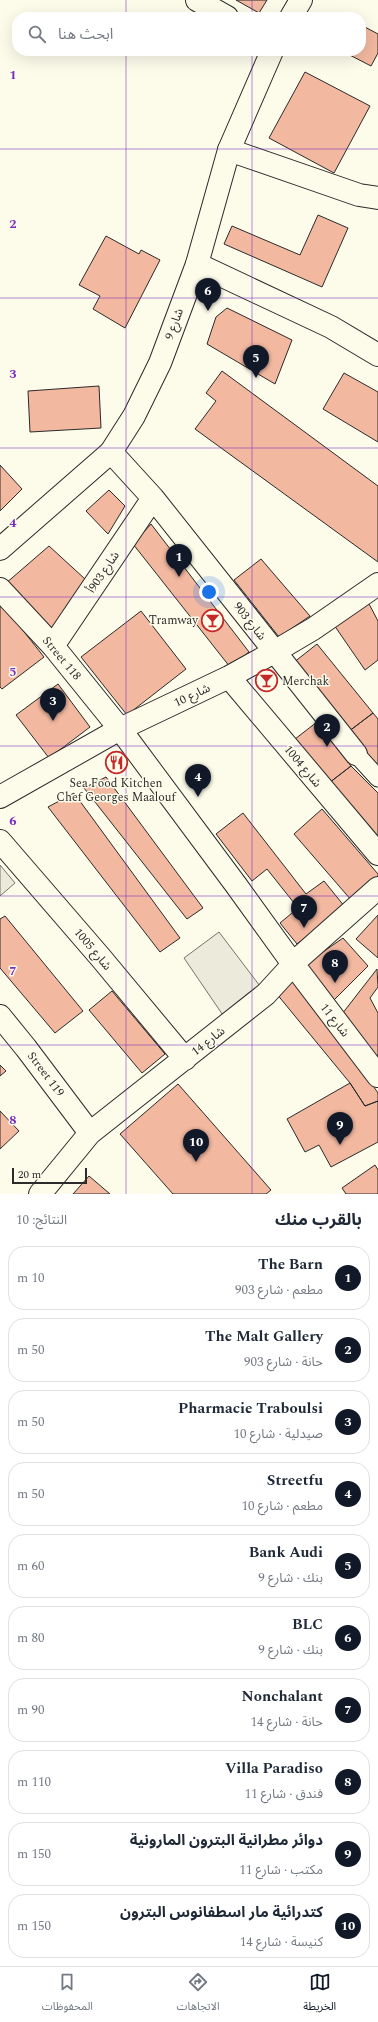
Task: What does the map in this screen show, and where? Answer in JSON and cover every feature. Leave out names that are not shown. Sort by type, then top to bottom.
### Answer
[{"type":"street","points":[[197,0],[218,12]]},
{"type":"street","points":[[294,12],[301,0]]},
{"type":"street","name":"شارع 9","points":[[0,549],[111,452],[134,416],[160,363],[197,264],[229,150],[270,56]]},
{"type":"street","points":[[229,150],[359,195],[378,198]]},
{"type":"street","points":[[197,264],[331,326],[378,355]]},
{"type":"street","name":"شارع 903","points":[[111,452],[153,498],[356,754]]},
{"type":"street","name":"شارع 903أ","points":[[53,646],[153,498]]},
{"type":"street","name":"شارع 10","points":[[0,797],[120,729],[228,677],[274,652],[314,629],[378,584]]},
{"type":"street","name":"Street 118","points":[[0,589],[53,646],[120,729],[236,885],[292,964]]},
{"type":"street","name":"شارع 1004","points":[[228,677],[378,854]]},
{"type":"street","points":[[356,754],[378,778]]},
{"type":"street","name":"شارع 1005","points":[[0,841],[101,958],[185,1059]]},
{"type":"street","name":"شارع 14","points":[[40,1194],[90,1133],[266,994],[292,964],[378,888]]},
{"type":"street","name":"شارع 11","points":[[292,964],[378,1076]]},
{"type":"street","name":"Street 119","points":[[0,1016],[90,1133]]},
{"type":"shaded area","points":[[0,865],[15,883],[0,896]]},
{"type":"shaded area","points":[[219,932],[266,994],[229,1024],[184,958]]},
{"type":"building","points":[[236,0],[267,0],[260,12]]},
{"type":"building","points":[[366,28],[378,34],[378,53],[371,66],[352,56],[366,56]]},
{"type":"building","points":[[305,72],[370,106],[334,173],[269,138]]},
{"type":"building","points":[[318,215],[348,228],[322,287],[224,244],[232,226],[300,255]]},
{"type":"building","points":[[106,236],[139,254],[141,250],[160,260],[125,328],[93,309],[100,296],[79,285]]},
{"type":"building","points":[[227,308],[292,340],[275,384],[207,344],[216,317]]},
{"type":"building","points":[[222,371],[378,486],[378,562],[195,429],[216,401],[206,393]]},
{"type":"building","points":[[344,373],[378,392],[378,442],[323,409]]},
{"type":"building","points":[[99,386],[101,428],[30,432],[28,391]]},
{"type":"building","points":[[0,465],[22,489],[0,511]]},
{"type":"building","points":[[109,490],[125,506],[108,534],[86,511]]},
{"type":"building","points":[[151,524],[249,652],[230,667],[133,544]]},
{"type":"building","points":[[49,546],[85,579],[50,632],[5,584]]},
{"type":"building","points":[[261,559],[310,616],[279,637],[234,580]]},
{"type":"building","points":[[368,602],[378,621],[378,660],[365,670],[334,625]]},
{"type":"building","points":[[3,605],[44,657],[2,689],[0,687],[0,607]]},
{"type":"building","points":[[141,611],[186,669],[127,715],[81,657]]},
{"type":"building","points":[[317,644],[373,713],[348,732],[293,663]]},
{"type":"building","points":[[58,684],[90,727],[49,758],[16,715]]},
{"type":"building","points":[[373,713],[378,719],[378,768],[348,732]]},
{"type":"building","points":[[317,722],[351,766],[329,783],[295,739]]},
{"type":"building","points":[[351,766],[378,793],[378,839],[329,783]]},
{"type":"building","points":[[106,777],[203,908],[187,919],[84,788]]},
{"type":"building","points":[[74,793],[180,938],[160,952],[48,807]]},
{"type":"building","points":[[322,809],[378,874],[378,878],[352,901],[294,834]]},
{"type":"building","points":[[243,813],[306,894],[324,881],[345,907],[297,944],[280,923],[298,908],[267,869],[252,881],[216,834]]},
{"type":"building","points":[[378,915],[378,958],[356,939]]},
{"type":"building","points":[[5,916],[83,1011],[55,1033],[0,968],[0,919]]},
{"type":"building","points":[[343,938],[368,966],[334,1000],[303,966]]},
{"type":"building","points":[[377,969],[378,987],[370,998],[378,1013],[378,1055],[372,1060],[342,1014]]},
{"type":"building","points":[[295,980],[351,1054],[378,1093],[378,1101],[365,1106],[350,1083],[276,993]]},
{"type":"building","points":[[112,991],[165,1054],[142,1073],[89,1010]]},
{"type":"building","points":[[0,1065],[6,1071],[0,1076]]},
{"type":"building","points":[[350,1083],[365,1106],[378,1101],[378,1142],[331,1167],[319,1145],[305,1152],[287,1119]]},
{"type":"building","points":[[178,1084],[271,1190],[266,1194],[173,1194],[120,1134]]},
{"type":"building","points":[[0,1111],[19,1131],[0,1149]]},
{"type":"building","points":[[375,1165],[378,1170],[378,1194],[346,1194],[342,1188]]},
{"type":"building","points":[[89,1176],[110,1194],[73,1194]]},
{"type":"place","name":"BLC","points":[[208,311]]},
{"type":"place","name":"Bank Audi","points":[[256,378]]},
{"type":"place","name":"The Barn","points":[[179,577]]},
{"type":"place","name":"Tramway","points":[[213,620]]},
{"type":"place","name":"Merchak","points":[[267,681]]},
{"type":"place","name":"Pharmacie Traboulsi","points":[[53,721]]},
{"type":"place","name":"The Malt Gallery","points":[[327,747]]},
{"type":"place","name":"Sea Food Kitchen Chef Georges Maalouf","points":[[116,762]]},
{"type":"place","name":"Streetfu","points":[[198,797]]},
{"type":"place","name":"Nonchalant","points":[[304,928]]},
{"type":"place","name":"Villa Paradiso","points":[[335,983]]},
{"type":"place","name":"دوائر مطرانية البترون المارونية","points":[[340,1145]]},
{"type":"place","name":"كتدرائية مار اسطفانوس البترون","points":[[196,1162]]}]
